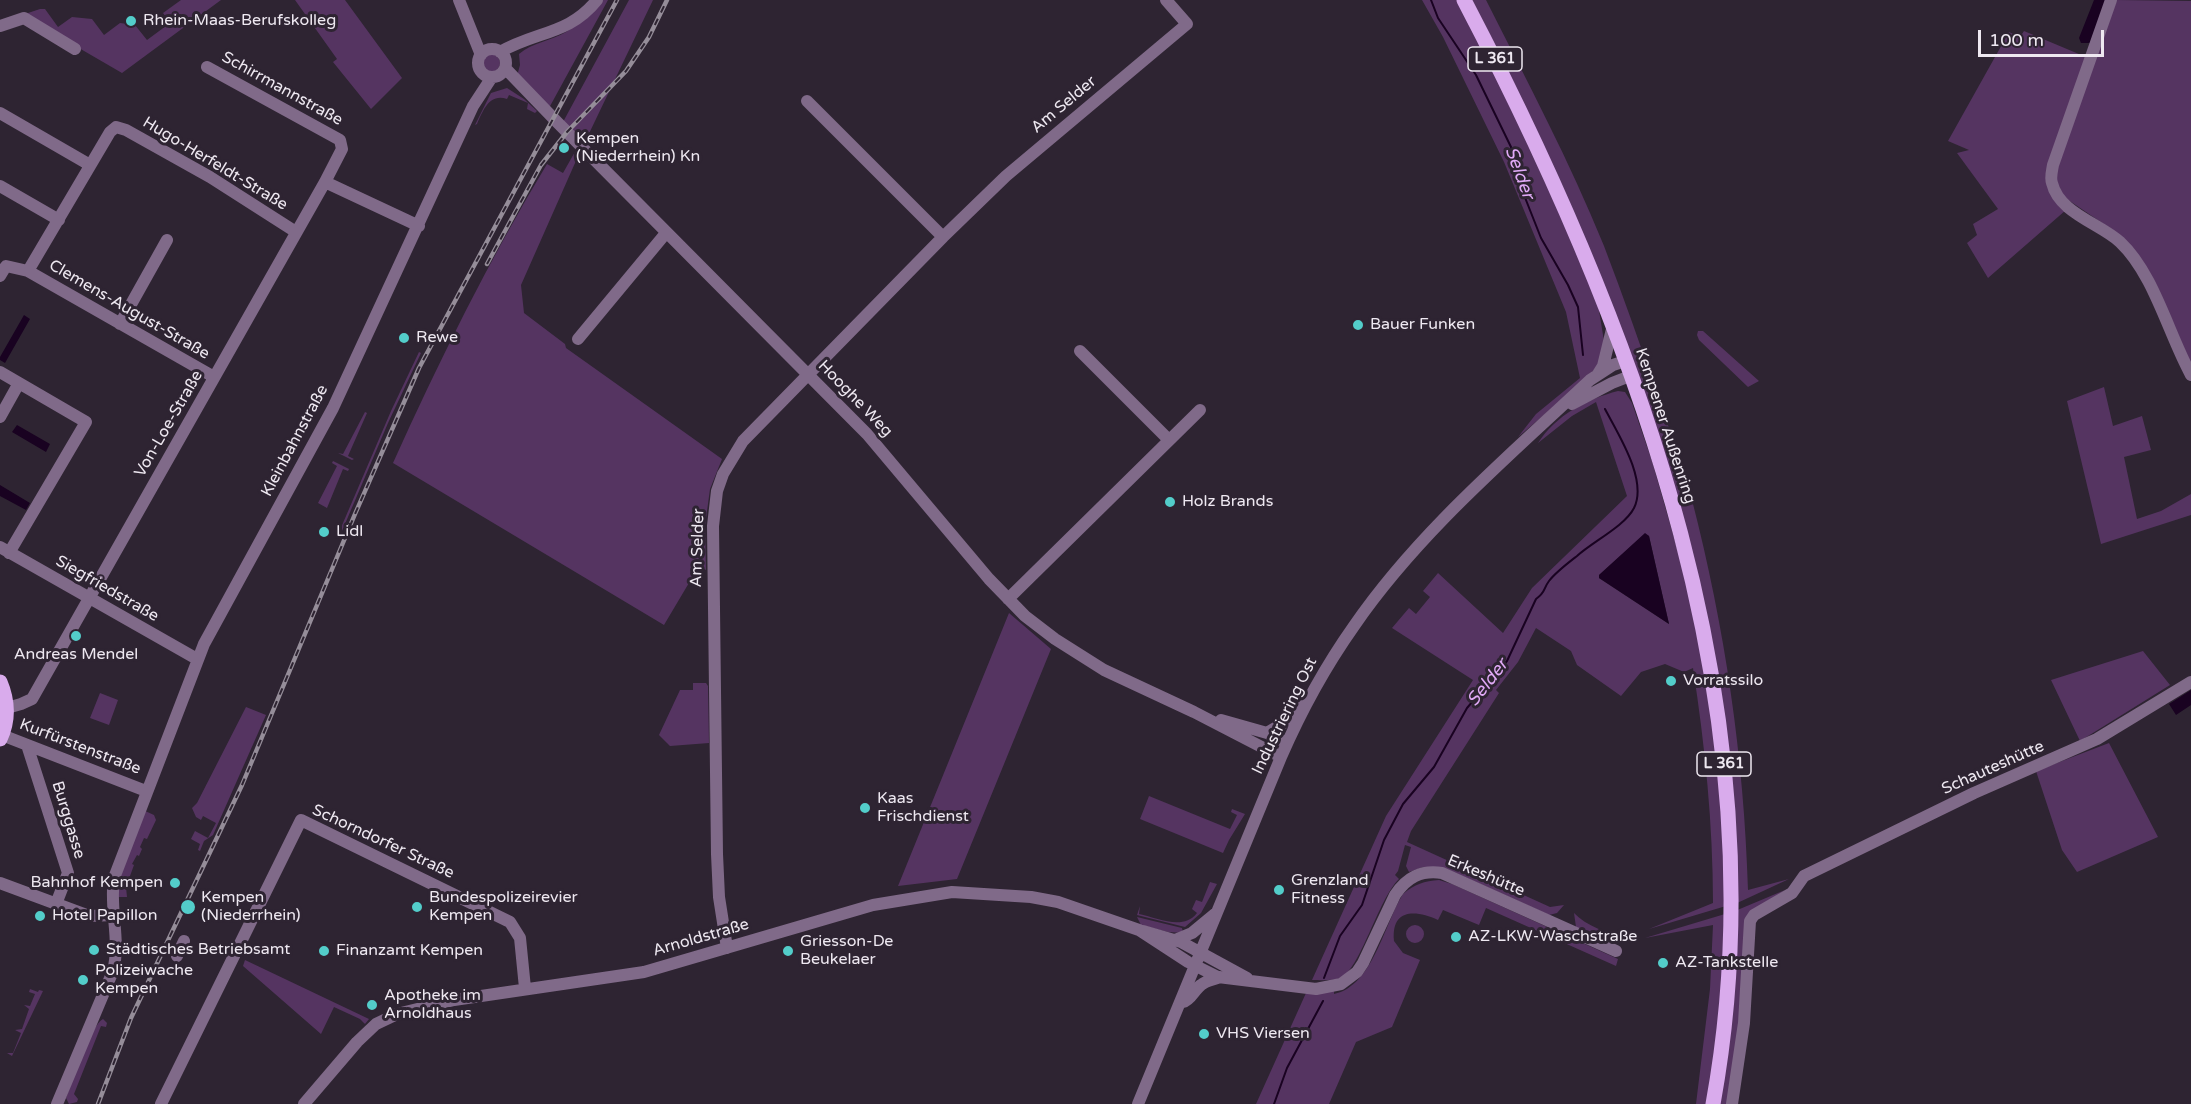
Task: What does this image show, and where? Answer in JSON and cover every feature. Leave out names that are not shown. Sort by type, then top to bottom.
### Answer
[{"type":"main road","name":"Kempener Außenring","points":[[1464,0],[1546,163],[1613,325],[1676,516],[1705,636],[1724,760],[1731,892],[1723,1045],[1713,1104]]},
{"type":"main road","points":[[0,682],[7,708],[1,737]]},
{"type":"street","points":[[494,64],[524,40],[568,26],[581,17],[597,0]]},
{"type":"street","name":"Am Selder","points":[[727,948],[721,909],[717,854],[713,578],[714,509],[723,474],[743,441],[944,237],[1036,150],[1187,24],[1166,0]]},
{"type":"street","points":[[2111,0],[2053,165],[2051,182],[2058,199],[2119,242],[2144,271],[2178,351],[2191,375]]},
{"type":"street","points":[[0,26],[24,18],[75,49]]},
{"type":"street","name":"Kleinbahnstraße","points":[[57,1104],[113,971],[117,950],[111,900],[114,878],[197,659],[224,605],[333,408],[419,226],[473,106],[473,99],[494,64]]},
{"type":"street","name":"Hooghe Weg","points":[[494,64],[542,106],[808,374],[882,451],[1008,599],[1039,627],[1104,670],[1194,712],[1281,757]]},
{"type":"street","name":"Schirrmannstraße","points":[[207,67],[340,140]]},
{"type":"street","points":[[807,101],[944,237]]},
{"type":"street","points":[[0,113],[90,165],[28,271],[6,266],[0,276]]},
{"type":"street","name":"Hugo-Herfeldt-Straße","points":[[90,165],[110,132],[116,127],[126,130],[194,167],[297,232]]},
{"type":"street","name":"Von-Loe-Straße","points":[[7,708],[21,705],[32,699],[325,182],[342,149],[340,140]]},
{"type":"street","points":[[325,182],[419,226]]},
{"type":"street","points":[[0,186],[59,220]]},
{"type":"street","points":[[578,339],[666,233]]},
{"type":"street","points":[[120,324],[166,240]]},
{"type":"street","name":"Clemens-August-Straße","points":[[28,271],[214,377]]},
{"type":"street","points":[[1598,374],[1603,366],[1613,325]]},
{"type":"street","points":[[1080,351],[1169,440]]},
{"type":"street","name":"Industriering Ost","points":[[1138,1104],[1287,743],[1335,654],[1386,583],[1446,518],[1598,374],[1613,365],[1628,368]]},
{"type":"street","name":"Industriering Ost","points":[[1561,408],[1612,383],[1628,368]]},
{"type":"street","points":[[0,372],[86,422],[4,550]]},
{"type":"street","points":[[0,417],[19,383]]},
{"type":"street","points":[[1008,599],[1200,410]]},
{"type":"street","name":"Siegfriedstraße","points":[[4,550],[197,659]]},
{"type":"street","name":"Schauteshütte","points":[[1732,1104],[1744,1023],[1750,921],[1758,912],[1792,893],[1804,876],[1974,793],[2097,740],[2191,682]]},
{"type":"street","points":[[1267,733],[1282,724],[1309,700]]},
{"type":"street","name":"Hooghe Weg","points":[[1194,712],[1267,733],[1287,743]]},
{"type":"street","name":"Kurfürstenstraße","points":[[1,737],[146,791]]},
{"type":"street","name":"Burggasse","points":[[27,745],[68,873],[56,904]]},
{"type":"street","name":"Schorndorfer Straße","points":[[161,1104],[301,820],[510,922],[520,938],[525,988]]},
{"type":"street","name":"Erkeshütte","points":[[1195,966],[1220,977],[1316,989],[1341,984],[1357,972],[1363,963],[1401,885],[1417,874],[1426,872],[1442,873],[1616,951]]},
{"type":"street","points":[[0,883],[89,916],[113,915]]},
{"type":"street","name":"Arnoldstraße","points":[[304,1104],[357,1042],[376,1024],[388,1018],[454,1000],[644,972],[873,905],[952,892],[989,893],[1058,902],[1138,930],[1175,940],[1200,953]]},
{"type":"street","points":[[1175,940],[1192,933],[1216,913]]},
{"type":"street","name":"Arnoldstraße","points":[[1138,930],[1195,966]]},
{"type":"street","points":[[177,956],[184,941]]},
{"type":"street","name":"Erkeshütte","points":[[1200,953],[1253,981]]},
{"type":"street","points":[[1181,1003],[1188,1000],[1202,985],[1220,977]]},
{"type":"shaded area","points":[[181,0],[221,0],[122,73],[22,15],[45,9],[58,27],[72,17],[92,19],[104,35],[120,23],[135,25],[147,40],[170,23],[163,13]]},
{"type":"shaded area","points":[[295,0],[345,0],[402,78],[371,109],[333,62],[337,59]]},
{"type":"shaded area","points":[[602,0],[608,0],[549,108],[517,76],[520,65],[519,54],[566,32]]},
{"type":"shaded area","points":[[629,0],[653,0],[584,144],[563,122]]},
{"type":"shaded area","points":[[1422,0],[1458,0],[1528,136],[1595,286],[1604,341],[1603,360],[1583,382],[1518,437],[1536,414],[1580,378],[1566,312],[1504,162],[1443,37]]},
{"type":"shaded area","points":[[1469,0],[1486,0],[1577,184],[1618,284],[1688,487],[1704,548],[1731,693],[1742,791],[1748,890],[1789,879],[1735,904],[1724,721],[1643,391]]},
{"type":"shaded area","points":[[2094,0],[2106,0],[2090,43],[2081,43],[2079,38]]},
{"type":"shaded area","points":[[2117,0],[2191,1],[2191,367],[2114,231],[2058,193],[2056,167],[2084,81]]},
{"type":"shaded area","points":[[2024,31],[2086,57],[2050,165],[2066,210],[1988,278],[1967,243],[1977,235],[1973,224],[1998,209],[1957,153],[1969,150],[1948,141],[2009,32],[2020,37]]},
{"type":"shaded area","points":[[487,54],[495,54],[500,59],[498,70],[487,72],[482,67],[482,59]]},
{"type":"shaded area","points":[[507,88],[524,99],[537,111],[535,113],[527,109],[528,103],[509,95],[507,99],[491,101],[475,125],[491,93]]},
{"type":"shaded area","points":[[576,150],[579,154],[521,285],[524,313],[565,344],[566,348],[722,459],[710,489],[705,526],[706,570],[699,566],[664,625],[393,463],[466,311],[547,164],[563,173]]},
{"type":"shaded area","points":[[24,315],[30,319],[5,363],[0,360],[0,357]]},
{"type":"shaded area","points":[[1698,331],[1703,331],[1759,381],[1748,387],[1699,340]]},
{"type":"shaded area","points":[[419,352],[421,353],[342,531],[340,530],[391,411]]},
{"type":"shaded area","points":[[2104,387],[2113,426],[2142,416],[2151,450],[2124,457],[2137,519],[2161,511],[2191,494],[2191,515],[2101,544],[2067,401]]},
{"type":"shaded area","points":[[1625,392],[1632,403],[1652,461],[1695,611],[1721,781],[1726,906],[1649,929],[1713,903],[1708,785],[1693,668],[1684,672],[1665,664],[1641,672],[1621,696],[1577,665],[1571,651],[1536,628],[1518,662],[1496,690],[1499,693],[1411,831],[1407,842],[1550,907],[1564,905],[1557,913],[1549,915],[1447,869],[1423,867],[1409,872],[1406,866],[1411,847],[1405,845],[1395,875],[1399,879],[1384,902],[1355,962],[1340,978],[1312,980],[1386,816],[1473,680],[1392,628],[1409,608],[1416,614],[1430,597],[1423,591],[1438,573],[1503,633],[1532,588],[1627,496],[1596,402],[1572,416],[1538,443],[1563,416],[1606,394]],"holes":[[[1645,534],[1649,536],[1669,624],[1599,578],[1599,575]]]},
{"type":"shaded area","points":[[365,412],[367,413],[348,456],[354,459],[352,460],[338,453],[343,454]]},
{"type":"shaded area","points":[[17,425],[50,444],[46,452],[12,432]]},
{"type":"shaded area","points":[[333,461],[349,469],[348,471],[343,469],[327,508],[318,503],[337,466],[332,463]]},
{"type":"shaded area","points":[[0,485],[30,503],[26,510],[0,496]]},
{"type":"shaded area","points":[[1645,533],[1649,536],[1669,624],[1599,578],[1599,575]]},
{"type":"shaded area","points":[[1009,613],[1051,649],[957,879],[898,886]]},
{"type":"shaded area","points":[[2143,651],[2170,685],[2080,741],[2051,680]]},
{"type":"shaded area","points":[[693,683],[706,683],[708,686],[709,743],[670,746],[659,735],[680,690],[693,690]]},
{"type":"shaded area","points":[[2191,690],[2191,705],[2176,715],[2169,704]]},
{"type":"shaded area","points":[[100,693],[118,700],[109,725],[90,718]]},
{"type":"shaded area","points":[[246,707],[266,715],[213,835],[204,841],[200,851],[198,850],[200,844],[191,839],[195,831],[208,838],[216,823],[203,816],[201,820],[196,817],[192,808],[197,803]]},
{"type":"shaded area","points":[[2109,743],[2158,837],[2077,872],[2062,850],[2036,771]]},
{"type":"shaded area","points":[[1149,796],[1230,829],[1237,815],[1231,812],[1232,809],[1245,814],[1223,853],[1140,819]]},
{"type":"shaded area","points":[[143,810],[154,815],[156,820],[147,839],[144,838],[139,856],[137,855],[132,864],[134,865],[126,887],[127,897],[117,897],[118,884]]},
{"type":"shaded area","points":[[1439,880],[1618,959],[1616,966],[1486,908],[1479,925],[1443,910],[1438,920],[1421,914],[1407,914],[1397,922],[1394,941],[1403,953],[1420,960],[1392,1027],[1356,1042],[1329,1104],[1256,1104],[1306,993],[1334,991],[1334,994],[1347,989],[1359,979],[1376,952],[1403,894],[1420,884]]},
{"type":"shaded area","points":[[1210,882],[1217,884],[1201,913],[1185,927],[1137,915],[1140,906],[1139,914],[1170,922],[1185,921],[1197,913],[1192,909],[1196,900],[1202,902]]},
{"type":"shaded area","points":[[1785,890],[1750,913],[1745,979],[1730,1104],[1718,1104],[1735,911]]},
{"type":"shaded area","points":[[1574,913],[1591,925],[1624,937],[1608,942],[1576,927]]},
{"type":"shaded area","points":[[1725,914],[1723,980],[1709,1104],[1696,1104],[1710,989],[1713,925],[1645,938]]},
{"type":"shaded area","points":[[1137,917],[1182,928],[1183,933],[1168,932],[1141,925]]},
{"type":"shaded area","points":[[1415,925],[1421,928],[1424,934],[1421,940],[1415,943],[1409,940],[1406,934],[1409,928]]},
{"type":"shaded area","points":[[245,960],[369,1019],[365,1024],[360,1019],[334,1007],[321,1034],[243,966]]},
{"type":"shaded area","points":[[30,989],[43,991],[12,1056],[7,1053],[13,1053],[21,1033],[15,1030],[22,1029],[29,1009],[24,1005],[30,1006],[35,994],[29,992]]},
{"type":"shaded area","points":[[103,1019],[107,1023],[106,1027],[101,1026],[74,1094],[78,1099],[77,1102],[69,1104],[66,1098],[82,1055],[93,1032]]},
{"type":"waterway","name":"Selder","points":[[1431,0],[1438,18],[1476,75],[1511,147],[1524,195],[1541,238],[1578,307],[1583,355]]},
{"type":"waterway","name":"Selder","points":[[1324,978],[1340,936],[1362,905],[1384,840],[1403,804],[1434,767],[1467,708],[1507,661],[1536,599],[1559,571],[1616,527],[1630,515],[1634,508],[1637,484],[1630,457],[1605,409]]},
{"type":"waterway","name":"Selder","points":[[1274,1104],[1287,1068],[1323,1001]]},
{"type":"railway","points":[[98,1104],[131,1018],[242,785],[355,514],[419,368],[617,0]]},
{"type":"railway","points":[[487,264],[541,165],[567,132],[626,71],[649,37],[667,0]]},
{"type":"place","name":"Rhein-Maas-Berufskolleg","points":[[131,21]]},
{"type":"place","name":"Kempen (Niederrhein) Kn","points":[[564,148]]},
{"type":"place","name":"Bauer Funken","points":[[1358,325]]},
{"type":"place","name":"Rewe","points":[[404,338]]},
{"type":"place","name":"Holz Brands","points":[[1170,502]]},
{"type":"place","name":"Lidl","points":[[324,532]]},
{"type":"place","name":"Andreas Mendel","points":[[76,636]]},
{"type":"place","name":"Vorratssilo","points":[[1671,681]]},
{"type":"place","name":"Kaas Frischdienst","points":[[865,808]]},
{"type":"place","name":"Bahnhof Kempen","points":[[175,883]]},
{"type":"place","name":"Grenzland Fitness","points":[[1279,890]]},
{"type":"place","name":"Kempen (Niederrhein)","points":[[188,907]]},
{"type":"place","name":"Bundespolizeirevier Kempen","points":[[417,907]]},
{"type":"place","name":"Hotel Papillon","points":[[40,916]]},
{"type":"place","name":"AZ-LKW-Waschstraße","points":[[1456,937]]},
{"type":"place","name":"Städtisches Betriebsamt","points":[[94,950]]},
{"type":"place","name":"Finanzamt Kempen","points":[[324,951]]},
{"type":"place","name":"Griesson-De Beukelaer","points":[[788,951]]},
{"type":"place","name":"AZ-Tankstelle","points":[[1663,963]]},
{"type":"place","name":"Polizeiwache Kempen","points":[[83,980]]},
{"type":"place","name":"Apotheke im Arnoldhaus","points":[[372,1005]]},
{"type":"place","name":"VHS Viersen","points":[[1204,1034]]}]
